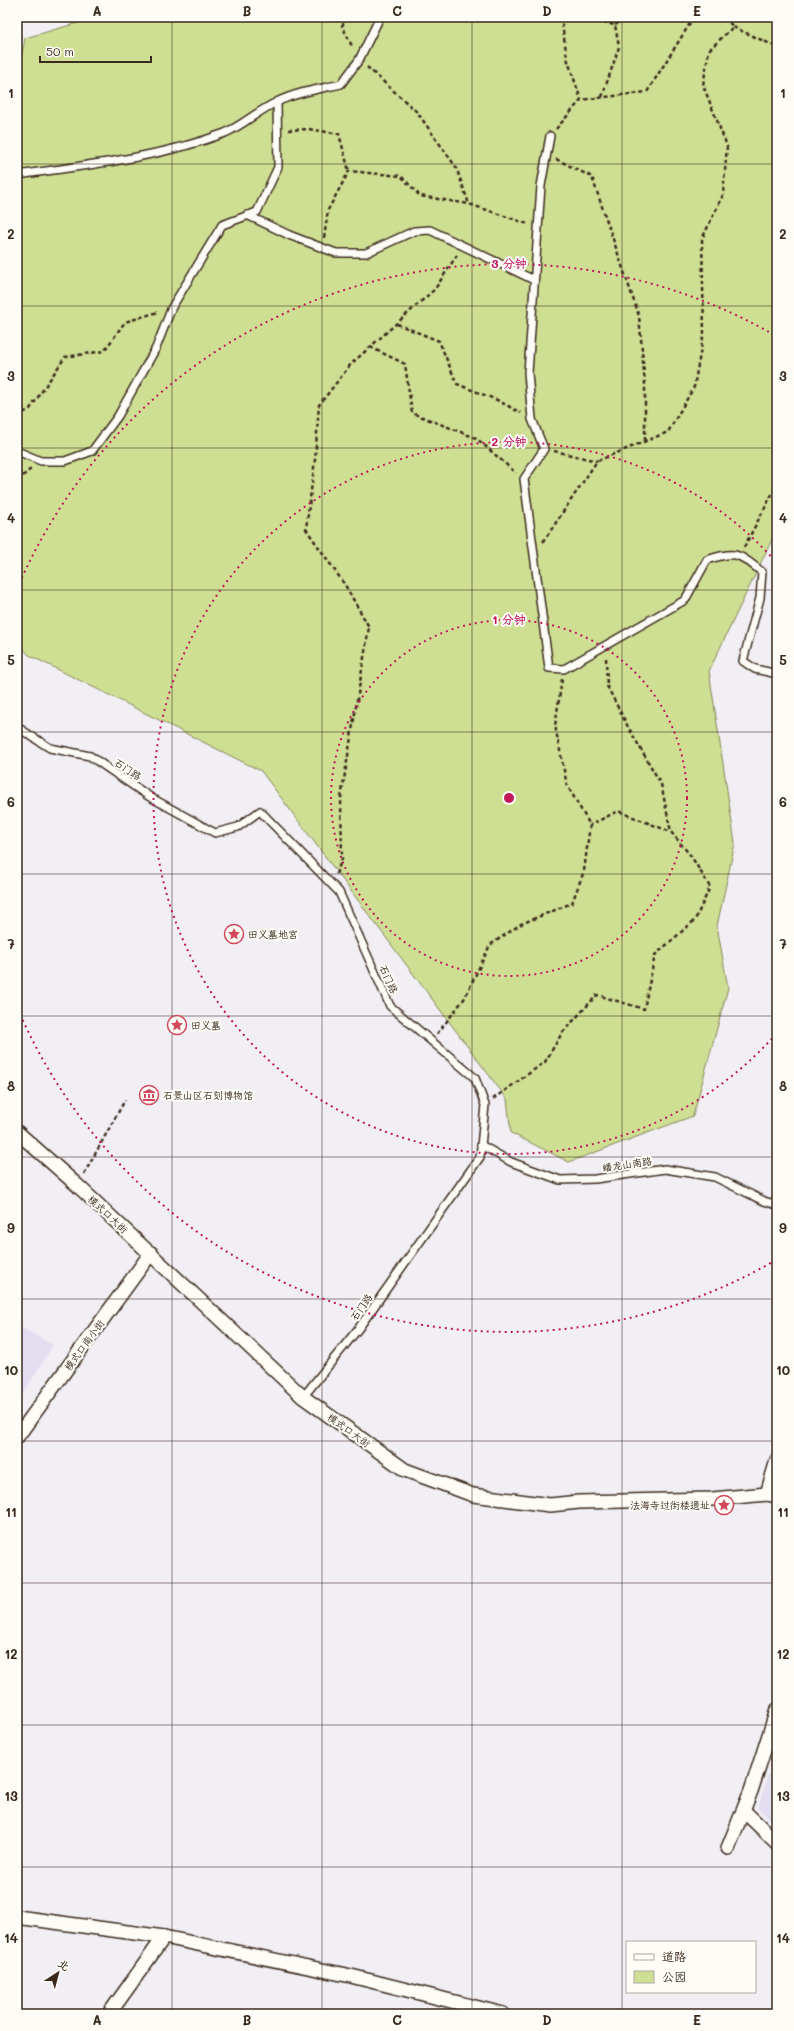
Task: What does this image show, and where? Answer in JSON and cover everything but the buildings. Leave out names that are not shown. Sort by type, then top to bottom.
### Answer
[{"type":"street","name":"模式口大街","points":[[17,1132],[78,1185],[303,1397],[405,1470],[473,1495],[550,1505],[579,1502],[712,1499],[772,1495]]},
{"type":"street","name":"模式口南小街","points":[[17,1437],[151,1253]]},
{"type":"street","points":[[772,1495],[777,1460]]},
{"type":"street","points":[[728,1848],[744,1811],[777,1710]]},
{"type":"street","points":[[744,1811],[777,1843]]},
{"type":"street","points":[[17,1917],[164,1937],[351,1976],[503,2014]]},
{"type":"street","points":[[109,2014],[164,1937]]},
{"type":"lane","points":[[17,175],[119,161],[193,144],[227,132],[277,102],[298,94],[341,84],[359,60],[380,17]]},
{"type":"lane","points":[[17,451],[40,461],[65,461],[92,451],[118,416],[156,348],[172,307],[222,225],[257,212],[278,167],[277,102]]},
{"type":"lane","points":[[550,136],[541,186],[528,373],[532,419],[544,449],[524,479],[549,668],[564,669],[684,600],[707,560],[726,553],[740,555],[762,572],[760,598],[743,661],[755,669],[777,674]]},
{"type":"lane","points":[[247,215],[289,235],[336,253],[366,253],[414,231],[430,230],[534,280]]},
{"type":"lane","name":"石门路","points":[[17,727],[50,748],[90,756],[150,797],[216,833],[238,827],[260,811],[339,892],[390,1006],[475,1078],[485,1105],[480,1157],[358,1329],[303,1397]]},
{"type":"lane","name":"蟠龙山南路","points":[[481,1145],[511,1162],[560,1180],[595,1179],[665,1169],[715,1177],[764,1201],[777,1205]]},
{"type":"path","points":[[347,17],[342,26],[359,60],[417,112],[456,167],[469,204]]},
{"type":"path","points":[[581,100],[567,58],[561,17],[596,20],[615,25]]},
{"type":"path","points":[[615,25],[626,17]]},
{"type":"path","points":[[550,136],[581,100],[647,92],[694,17]]},
{"type":"path","points":[[725,17],[733,27],[777,46]]},
{"type":"path","points":[[602,97],[619,47],[615,25]]},
{"type":"path","points":[[534,556],[597,461],[668,432],[694,387],[704,332],[702,239],[723,195],[727,146],[703,85],[709,50],[733,27]]},
{"type":"path","points":[[278,130],[309,130],[339,134],[349,172],[328,210],[323,248]]},
{"type":"path","points":[[546,153],[592,177],[639,316],[645,384],[645,441]]},
{"type":"path","points":[[349,172],[401,176],[420,196],[469,204],[538,227]]},
{"type":"path","points":[[332,885],[342,859],[341,798],[369,627],[345,585],[306,529],[315,460],[319,405],[350,364],[435,289],[463,246]]},
{"type":"path","points":[[17,416],[30,409],[65,356],[104,351],[125,322],[172,307]]},
{"type":"path","points":[[397,324],[439,341],[457,384],[496,400],[532,419]]},
{"type":"path","points":[[370,347],[405,364],[412,413],[476,438],[524,479]]},
{"type":"path","points":[[544,449],[597,461]]},
{"type":"path","points":[[17,495],[18,480],[40,461]]},
{"type":"path","points":[[740,555],[777,485]]},
{"type":"path","points":[[485,1105],[545,1062],[562,1033],[597,995],[644,1009],[655,955],[695,920],[710,887],[691,856],[671,832],[661,784],[627,725],[607,686],[605,645]]},
{"type":"path","points":[[431,1041],[464,999],[490,945],[521,924],[572,903],[584,870],[590,825],[567,785],[555,726],[564,669]]},
{"type":"path","points":[[590,825],[618,811],[671,832]]},
{"type":"path","points":[[78,1185],[125,1100]]},
{"type":"shaded area","points":[[17,1325],[53,1345],[17,1404]]},
{"type":"shaded area","points":[[777,1746],[777,1826],[758,1808]]},
{"type":"green space","points":[[99,17],[777,17],[777,529],[709,671],[735,843],[717,926],[728,988],[693,1116],[569,1162],[511,1133],[507,1099],[261,771],[29,655],[17,642],[17,82],[25,38]]},
{"type":"place","name":"田义墓地宫","points":[[234,934]]},
{"type":"place","name":"田义墓","points":[[177,1025]]},
{"type":"place","name":"石景山区石刻博物馆","points":[[149,1095]]},
{"type":"place","name":"法海寺过街楼遗址","points":[[724,1505]]}]
